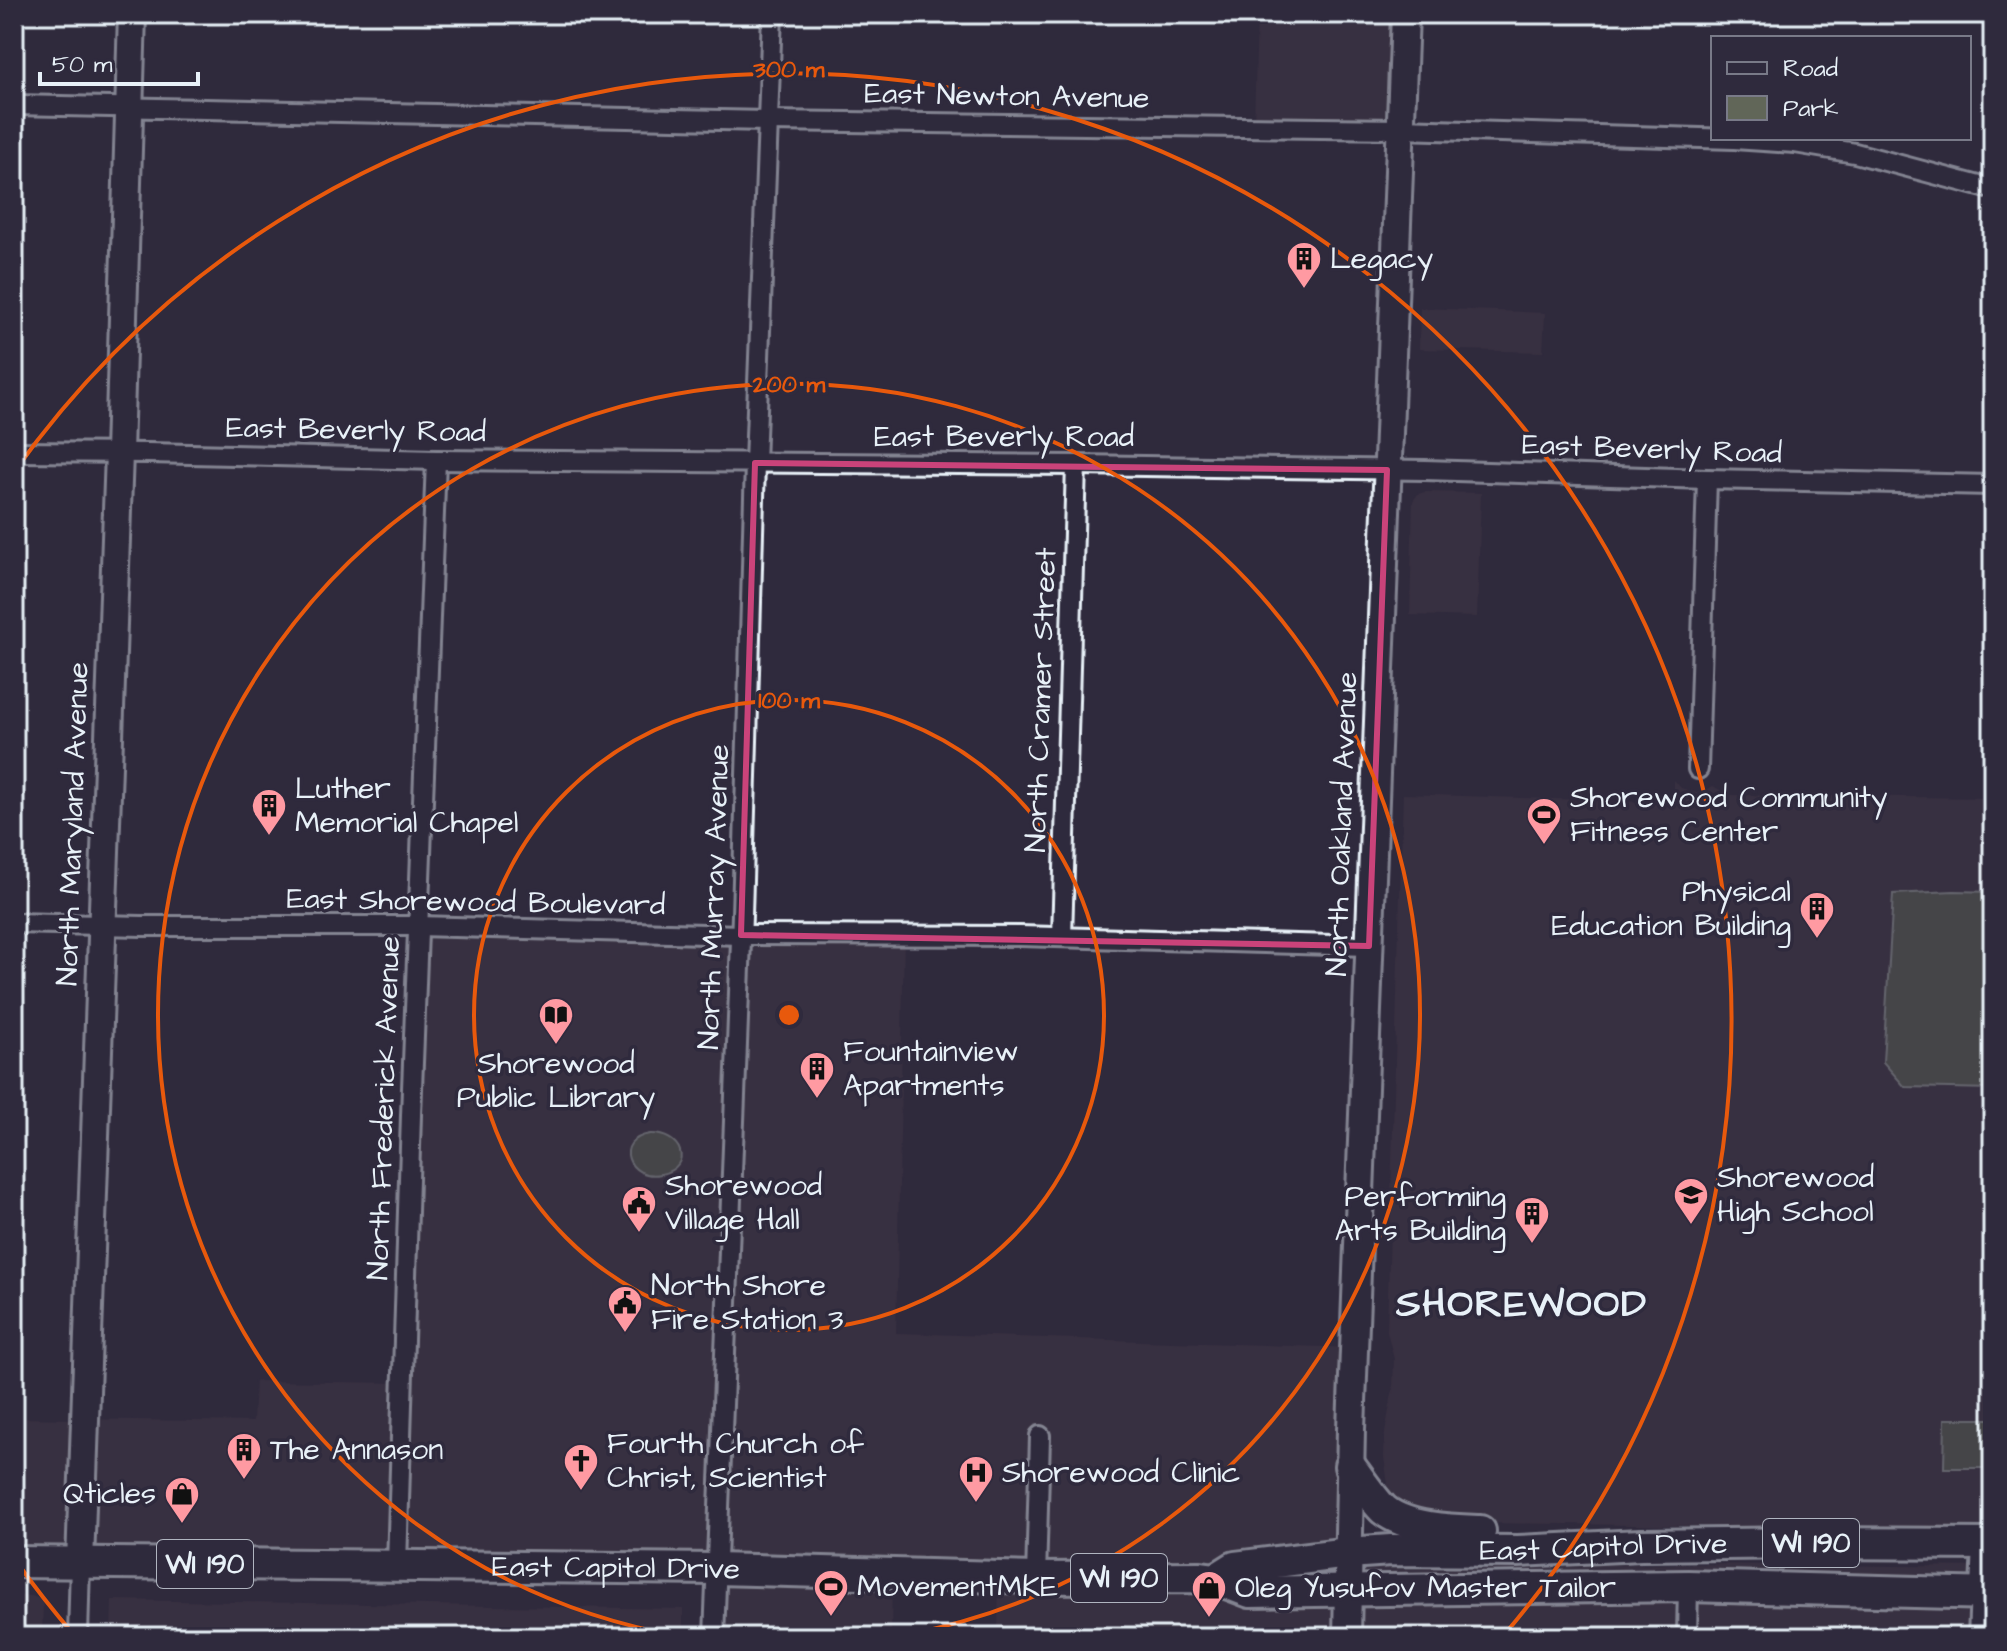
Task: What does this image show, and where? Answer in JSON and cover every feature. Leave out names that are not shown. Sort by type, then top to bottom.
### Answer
[{"type":"main road","name":"North Maryland Avenue","points":[[80,1563],[132,14]]},
{"type":"main road","name":"North Oakland Avenue","points":[[1347,1637],[1350,1466],[1405,14]]},
{"type":"main road","points":[[1350,1466],[1384,1510],[1426,1527],[1601,1534],[1641,1545]]},
{"type":"main road","points":[[1688,1586],[1694,1568],[1712,1557],[1833,1556],[1857,1554],[1882,1543]]},
{"type":"main road","name":"East Capitol Drive","points":[[1216,1579],[1235,1567],[1391,1550],[1518,1551],[1641,1545],[1987,1544]]},
{"type":"main road","name":"East Capitol Drive","points":[[14,1562],[716,1569],[1036,1578],[1216,1579],[1250,1592],[1688,1586],[1986,1594]]},
{"type":"street","name":"North Murray Avenue","points":[[714,1637],[772,14]]},
{"type":"street","name":"East Newton Avenue","points":[[14,105],[767,121],[1400,129],[1711,138]]},
{"type":"street","name":"East Newton Avenue","points":[[1749,140],[1795,143],[1855,153],[1993,188]]},
{"type":"street","name":"East Beverly Road","points":[[14,452],[436,460],[1387,470],[1993,485]]},
{"type":"street","name":"North Frederick Avenue","points":[[397,1565],[436,460]]},
{"type":"street","name":"North Cramer Street","points":[[1062,937],[1076,465]]},
{"type":"street","points":[[1698,769],[1707,479]]},
{"type":"street","name":"East Shorewood Boulevard","points":[[14,923],[418,926],[741,935],[1062,937],[1369,946]]},
{"type":"street","points":[[1036,1578],[1040,1436]]},
{"type":"street","points":[[1978,1637],[1986,1594],[1987,1544]]},
{"type":"street","name":"North Maryland Avenue","points":[[78,1637],[80,1563]]},
{"type":"street","points":[[1687,1637],[1688,1586]]},
{"type":"highlighted area","points":[[755,463],[1387,470],[1369,946],[741,935]]},
{"type":"shaded area","points":[[1257,14],[1405,14],[1400,129],[1254,127]]},
{"type":"shaded area","points":[[1420,308],[1545,313],[1543,352],[1419,349]]},
{"type":"shaded area","points":[[1481,493],[1477,617],[1410,615],[1413,501],[1418,494]]},
{"type":"shaded area","name":"Shorewood High School","points":[[1674,780],[1681,788],[1696,793],[1713,786],[1728,795],[1993,798],[1993,1530],[1488,1523],[1421,1515],[1394,1500],[1389,1491],[1384,1457],[1394,1359],[1387,1331],[1403,794],[1674,803]]},
{"type":"shaded area","points":[[418,926],[904,935],[896,1333],[1354,1348],[1348,1569],[1442,1565],[1687,1564],[1993,1567],[1993,1637],[998,1637],[999,1577],[892,1575],[891,1637],[714,1637],[716,1569],[14,1562],[14,1418],[253,1422],[255,1381],[402,1383]]},
{"type":"shaded area","points":[[14,1595],[43,1600],[42,1637],[14,1637]]},
{"type":"shaded area","points":[[112,1600],[683,1609],[683,1637],[111,1637]]},
{"type":"green space","points":[[1993,892],[1993,1089],[1905,1087],[1883,1062],[1893,894]]},
{"type":"green space","points":[[650,1134],[661,1135],[676,1144],[681,1158],[672,1170],[649,1175],[633,1166],[628,1151],[631,1144]]},
{"type":"green space","points":[[1945,1419],[1993,1419],[1993,1468],[1944,1468]]},
{"type":"green space","points":[[127,1628],[274,1631],[274,1637],[127,1637]]},
{"type":"place","name":"Legacy","points":[[1304,290]]},
{"type":"place","name":"Luther Memorial Chapel","points":[[269,837]]},
{"type":"place","name":"Shorewood Community Fitness Center","points":[[1544,846]]},
{"type":"place","name":"Physical Education Building","points":[[1817,940]]},
{"type":"place","name":"Shorewood Public Library","points":[[556,1046]]},
{"type":"place","name":"Fountainview Apartments","points":[[817,1100]]},
{"type":"place","name":"Shorewood High School","points":[[1691,1226]]},
{"type":"place","name":"Shorewood Village Hall","points":[[639,1234]]},
{"type":"place","name":"Performing Arts Building","points":[[1532,1245]]},
{"type":"place","name":"North Shore Fire Station 3","points":[[625,1334]]},
{"type":"place","name":"The Annason","points":[[244,1481]]},
{"type":"place","name":"Fourth Church of Christ, Scientist","points":[[581,1492]]},
{"type":"place","name":"Shorewood Clinic","points":[[976,1504]]},
{"type":"place","name":"Qticles","points":[[182,1525]]},
{"type":"place","name":"MovementMKE","points":[[831,1618]]},
{"type":"place","name":"Oleg Yusufov Master Tailor","points":[[1209,1619]]},
{"type":"district","name":"SHOREWOOD","points":[[1522,1305]]}]
